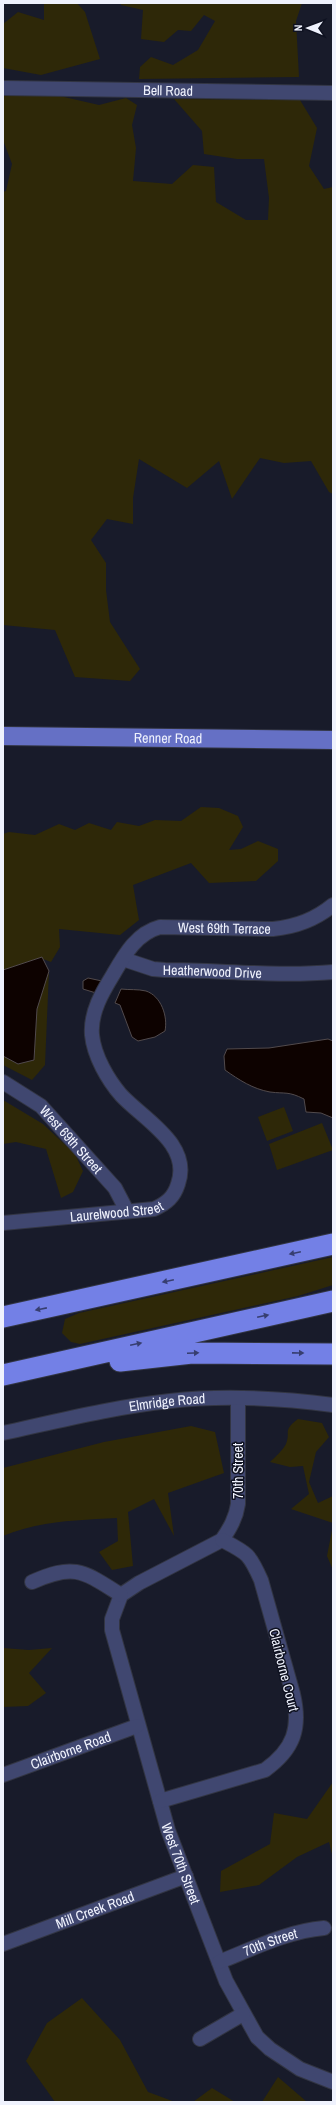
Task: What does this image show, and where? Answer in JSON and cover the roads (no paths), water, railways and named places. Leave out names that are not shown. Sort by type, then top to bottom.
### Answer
[{"type":"highway","points":[[7,1313],[333,1244]]},
{"type":"highway","points":[[3,1375],[333,1301]]},
{"type":"highway","points":[[3,1381],[15,1382],[141,1358],[192,1353],[333,1354]]},
{"type":"main road","name":"Renner Road","points":[[3,736],[333,740]]},
{"type":"street","name":"Bell Road","points":[[3,88],[333,93]]},
{"type":"street","name":"West 69th Terrace","points":[[123,959],[143,935],[150,930],[160,927],[258,929],[290,928],[308,921],[333,905]]},
{"type":"street","name":"Heatherwood Drive","points":[[123,959],[153,969],[165,970],[271,974],[333,972]]},
{"type":"street","name":"Laurelwood Street","points":[[3,1223],[154,1208],[166,1203],[174,1195],[181,1178],[181,1170],[180,1162],[172,1146],[156,1126],[121,1094],[109,1078],[98,1055],[92,1035],[92,1025],[97,1005],[107,984],[123,959]]},
{"type":"street","name":"West 69th Street","points":[[3,1082],[41,1106],[115,1188],[127,1211]]},
{"type":"street","name":"Elmridge Road","points":[[3,1433],[130,1406],[200,1398],[290,1399],[333,1405]]},
{"type":"street","name":"70th Street","points":[[222,1540],[230,1528],[236,1514],[238,1504],[238,1399]]},
{"type":"street","points":[[32,1582],[50,1574],[74,1570],[101,1583],[120,1595],[139,1583],[222,1540]]},
{"type":"street","name":"Clairborne Court","points":[[160,1802],[265,1770],[278,1761],[287,1750],[294,1737],[296,1708],[293,1694],[260,1580],[254,1565],[245,1552],[222,1540]]},
{"type":"street","name":"West 70th Street","points":[[120,1595],[112,1619],[112,1630],[138,1726],[160,1802],[186,1876],[226,1981],[257,2037],[270,2049],[300,2069],[333,2082]]},
{"type":"street","name":"Clairborne Road","points":[[3,1776],[138,1726]]},
{"type":"street","name":"Mill Creek Road","points":[[3,1944],[186,1876]]},
{"type":"street","name":"70th Street","points":[[219,1962],[281,1938],[311,1929],[324,1928]]},
{"type":"street","points":[[200,2039],[243,2014]]}]
